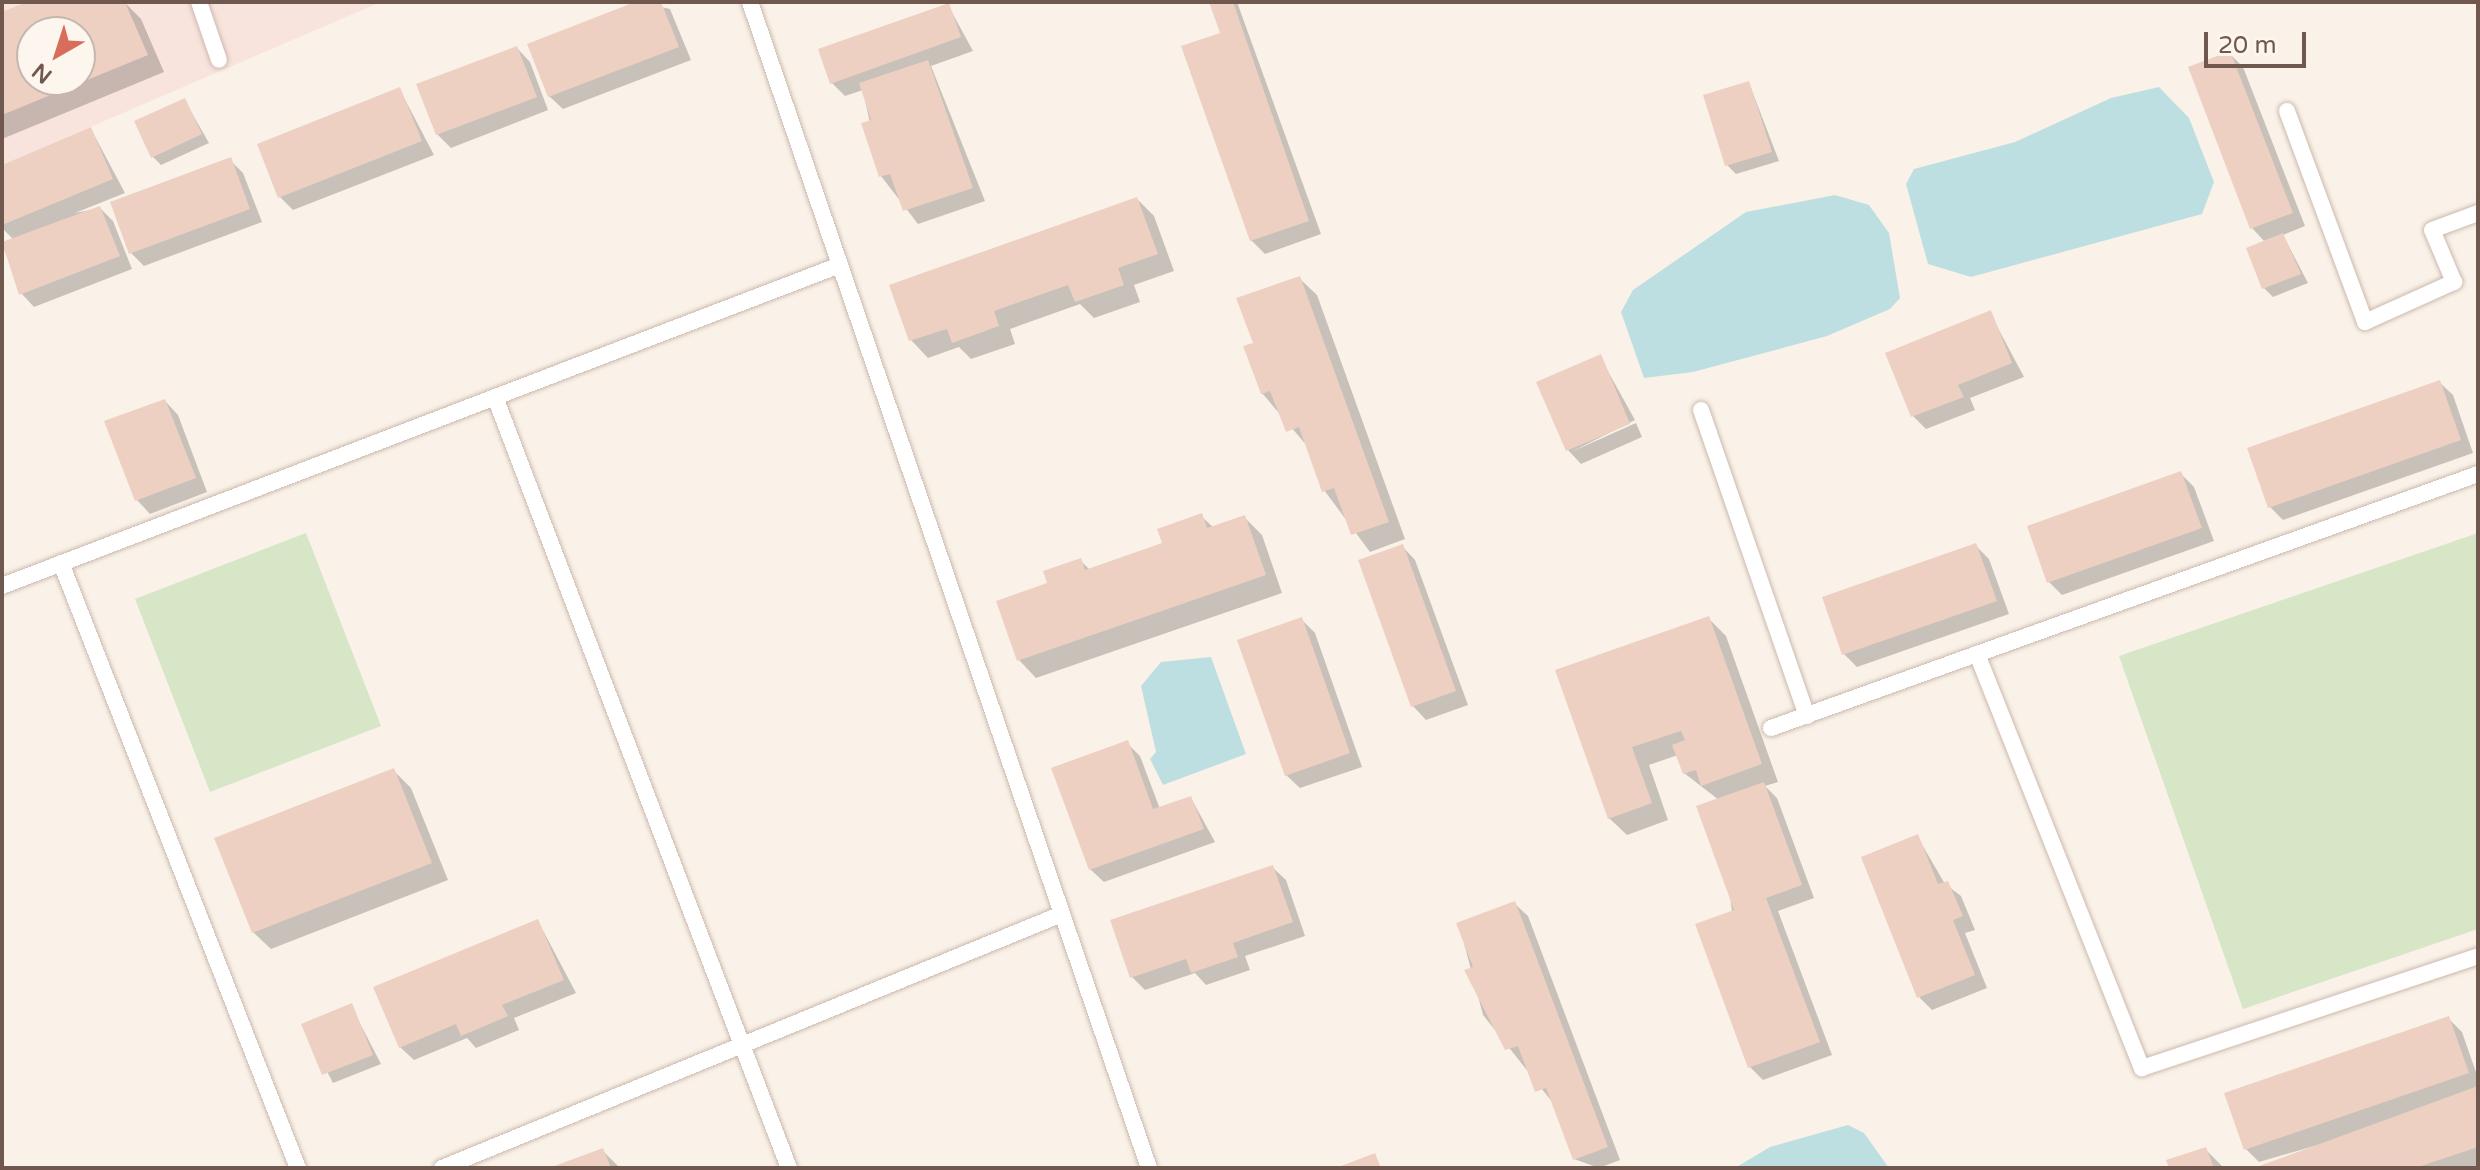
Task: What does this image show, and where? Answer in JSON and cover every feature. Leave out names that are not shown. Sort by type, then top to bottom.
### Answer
[{"type":"lane","points":[[199,2],[219,60]]},
{"type":"lane","points":[[750,2],[1149,1168]]},
{"type":"lane","points":[[2287,111],[2365,322],[2454,282],[2432,230],[2478,213]]},
{"type":"lane","points":[[2,586],[840,265]]},
{"type":"lane","points":[[495,397],[789,1168]]},
{"type":"lane","points":[[1701,410],[1807,716]]},
{"type":"lane","points":[[1771,728],[2478,474]]},
{"type":"lane","points":[[61,563],[298,1168]]},
{"type":"lane","points":[[1977,654],[2142,1068],[2478,956]]},
{"type":"lane","points":[[442,1168],[1062,914]]},
{"type":"shaded area","points":[[2,2],[381,2],[2,165]]},
{"type":"green space","points":[[306,533],[381,726],[210,792],[135,599]]},
{"type":"green space","points":[[2478,533],[2478,929],[2243,1009],[2119,656]]},
{"type":"water","points":[[2159,87],[2189,118],[2214,182],[2202,214],[1971,277],[1928,264],[1906,184],[1914,169],[2015,142],[2111,98]]},
{"type":"water","points":[[1835,195],[1869,205],[1889,233],[1900,298],[1890,309],[1827,336],[1693,372],[1644,378],[1621,312],[1633,290],[1746,212]]},
{"type":"water","points":[[1211,657],[1246,754],[1163,785],[1150,759],[1156,752],[1141,686],[1161,662]]},
{"type":"water","points":[[1848,1125],[1864,1133],[1889,1168],[1735,1168],[1770,1147]]},
{"type":"building","points":[[27,2],[125,2],[148,55],[96,76],[96,16],[16,16],[16,96],[48,96],[2,115],[2,12]]},
{"type":"building","points":[[635,2],[661,2],[679,47],[548,97],[527,44]]},
{"type":"building","points":[[1209,2],[1233,2],[1309,221],[1250,241],[1181,46],[1220,33]]},
{"type":"building","points":[[949,3],[961,37],[830,84],[818,49]]},
{"type":"building","points":[[517,46],[537,97],[436,135],[416,84]]},
{"type":"building","points":[[2230,51],[2293,213],[2250,229],[2188,67]]},
{"type":"building","points":[[928,60],[973,188],[903,211],[890,174],[879,177],[861,123],[871,120],[859,83]]},
{"type":"building","points":[[1749,81],[1772,152],[1725,166],[1703,95]]},
{"type":"building","points":[[400,87],[422,141],[278,198],[257,144]]},
{"type":"building","points":[[185,98],[202,134],[151,158],[134,121]]},
{"type":"building","points":[[91,127],[113,179],[2,225],[2,165]]},
{"type":"building","points":[[231,157],[250,209],[129,254],[110,202]]},
{"type":"building","points":[[1137,197],[1158,254],[1118,268],[1124,285],[1075,302],[1068,285],[994,311],[999,326],[952,343],[947,329],[909,341],[889,285]]},
{"type":"building","points":[[100,206],[120,256],[19,295],[2,242]]},
{"type":"building","points":[[2283,233],[2301,274],[2262,289],[2246,248]]},
{"type":"building","points":[[1300,276],[1389,522],[1351,535],[1334,488],[1322,492],[1299,427],[1286,432],[1270,391],[1261,394],[1243,346],[1253,343],[1236,298]]},
{"type":"building","points":[[1991,310],[2012,363],[1958,385],[1964,397],[1911,417],[1885,353]]},
{"type":"building","points":[[1601,354],[1630,424],[1566,451],[1536,382]]},
{"type":"building","points":[[2440,380],[2461,440],[2268,508],[2247,448]]},
{"type":"building","points":[[165,399],[196,478],[135,501],[104,421]]},
{"type":"building","points":[[2181,471],[2202,528],[2047,583],[2027,526]]},
{"type":"building","points":[[1202,513],[1207,528],[1245,515],[1266,575],[1017,661],[996,601],[1047,583],[1043,571],[1081,558],[1085,570],[1162,543],[1157,529]]},
{"type":"building","points":[[1976,543],[1997,601],[1842,655],[1822,597]]},
{"type":"building","points":[[1403,544],[1456,691],[1411,707],[1358,560]]},
{"type":"building","points":[[1709,616],[1762,764],[1701,786],[1696,770],[1683,774],[1672,745],[1685,740],[1681,731],[1632,747],[1652,803],[1608,819],[1555,670]]},
{"type":"building","points":[[1302,617],[1350,753],[1285,776],[1237,640]]},
{"type":"building","points":[[1128,740],[1153,809],[1191,796],[1204,829],[1089,870],[1051,768]]},
{"type":"building","points":[[394,768],[432,863],[252,933],[214,838]]},
{"type":"building","points":[[1764,782],[1802,885],[1766,898],[1820,1042],[1748,1068],[1695,924],[1734,910],[1696,806]]},
{"type":"building","points":[[1918,834],[1938,884],[1948,881],[1963,916],[1953,920],[1975,975],[1917,998],[1861,857]]},
{"type":"building","points":[[1273,865],[1293,922],[1233,943],[1238,957],[1191,973],[1186,959],[1130,978],[1110,920]]},
{"type":"building","points":[[1515,901],[1608,1147],[1573,1160],[1546,1088],[1535,1092],[1518,1046],[1505,1050],[1464,970],[1473,967],[1456,923]]},
{"type":"building","points":[[538,919],[564,980],[502,1005],[508,1016],[461,1036],[456,1024],[399,1048],[373,987]]},
{"type":"building","points":[[352,1003],[373,1055],[322,1075],[301,1024]]},
{"type":"building","points":[[2449,1016],[2469,1073],[2244,1150],[2224,1093]]},
{"type":"building","points":[[2478,1086],[2478,1147],[2415,1168],[2254,1168]]},
{"type":"building","points":[[2206,1147],[2214,1168],[2169,1168],[2166,1160]]},
{"type":"building","points":[[603,1148],[611,1168],[549,1168]]},
{"type":"building","points":[[1375,1153],[1381,1168],[1336,1168]]}]
